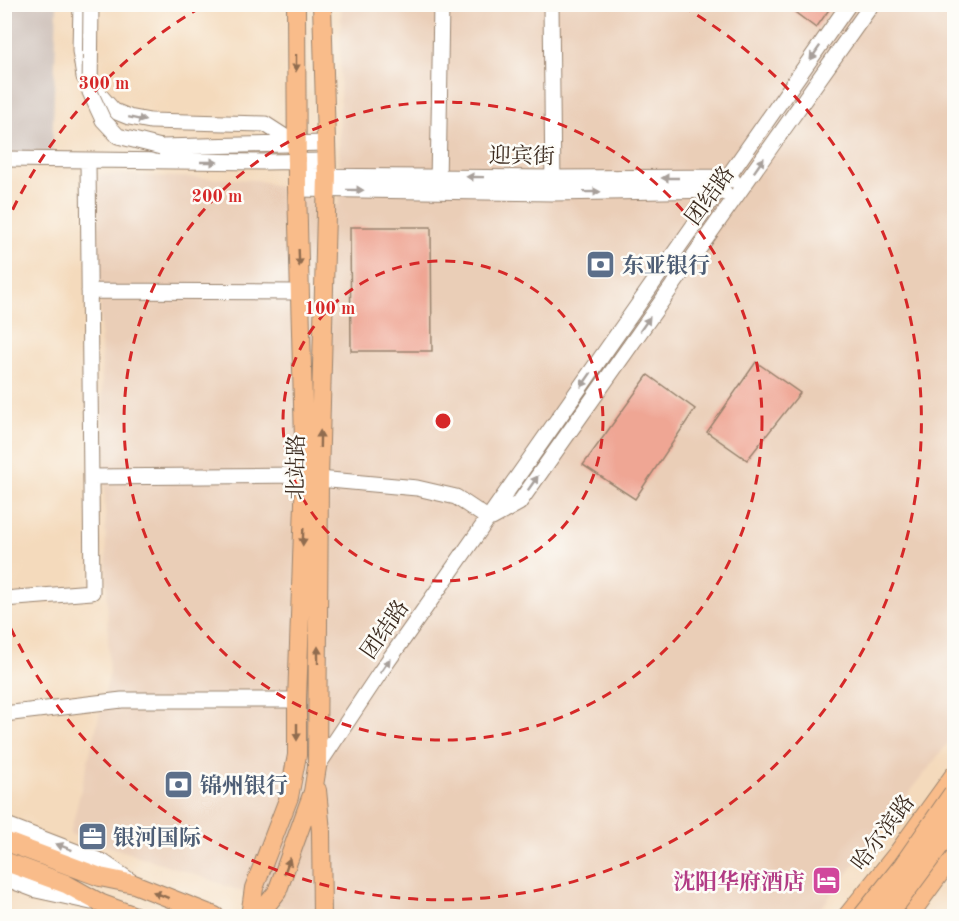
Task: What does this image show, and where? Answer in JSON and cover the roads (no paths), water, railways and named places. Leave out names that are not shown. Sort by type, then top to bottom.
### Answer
[{"type":"highway","points":[[864,916],[904,866],[954,794]]},
{"type":"highway","points":[[886,916],[954,824]]},
{"type":"main road","name":"北站路","points":[[258,916],[277,892],[305,816],[316,772],[312,477],[300,292],[296,4]]},
{"type":"main road","name":"北站路","points":[[250,916],[254,888],[293,785],[297,756],[297,700],[312,477],[326,167],[322,4]]},
{"type":"main road","points":[[316,772],[321,831],[322,916]]},
{"type":"main road","name":"哈尔滨路","points":[[846,916],[897,854],[954,775]]},
{"type":"main road","points":[[4,841],[100,876],[134,884],[215,916]]},
{"type":"main road","points":[[897,854],[931,888]]},
{"type":"main road","points":[[909,916],[954,854]]},
{"type":"main road","points":[[4,861],[66,884],[102,904],[135,916]]},
{"type":"street","points":[[81,4],[80,51],[84,77],[114,111],[150,121],[265,124],[297,167]]},
{"type":"street","points":[[90,4],[90,92],[103,120],[118,136],[161,147],[297,167]]},
{"type":"street","points":[[438,184],[441,4]]},
{"type":"street","points":[[550,4],[553,186]]},
{"type":"street","name":"团结路","points":[[316,772],[381,672],[849,4]]},
{"type":"street","name":"团结路","points":[[489,519],[519,502],[872,4]]},
{"type":"street","points":[[4,159],[326,167]]},
{"type":"street","points":[[4,599],[92,592],[88,162]]},
{"type":"street","name":"迎宾街","points":[[297,167],[326,167],[438,184],[739,192]]},
{"type":"street","points":[[729,177],[739,192]]},
{"type":"street","name":"迎宾街","points":[[553,186],[729,177]]},
{"type":"street","points":[[89,291],[300,292]]},
{"type":"street","points":[[91,477],[312,477],[427,490],[456,497],[489,519]]},
{"type":"street","points":[[4,714],[122,700],[297,700]]},
{"type":"street","points":[[4,824],[103,862],[134,884]]},
{"type":"street","points":[[4,878],[36,890],[102,904]]},
{"type":"place","name":"东亚银行","points":[[601,265]]},
{"type":"place","name":"锦州银行","points":[[179,785]]},
{"type":"place","name":"银河国际","points":[[92,837]]},
{"type":"place","name":"沈阳华府酒店","points":[[826,881]]}]
